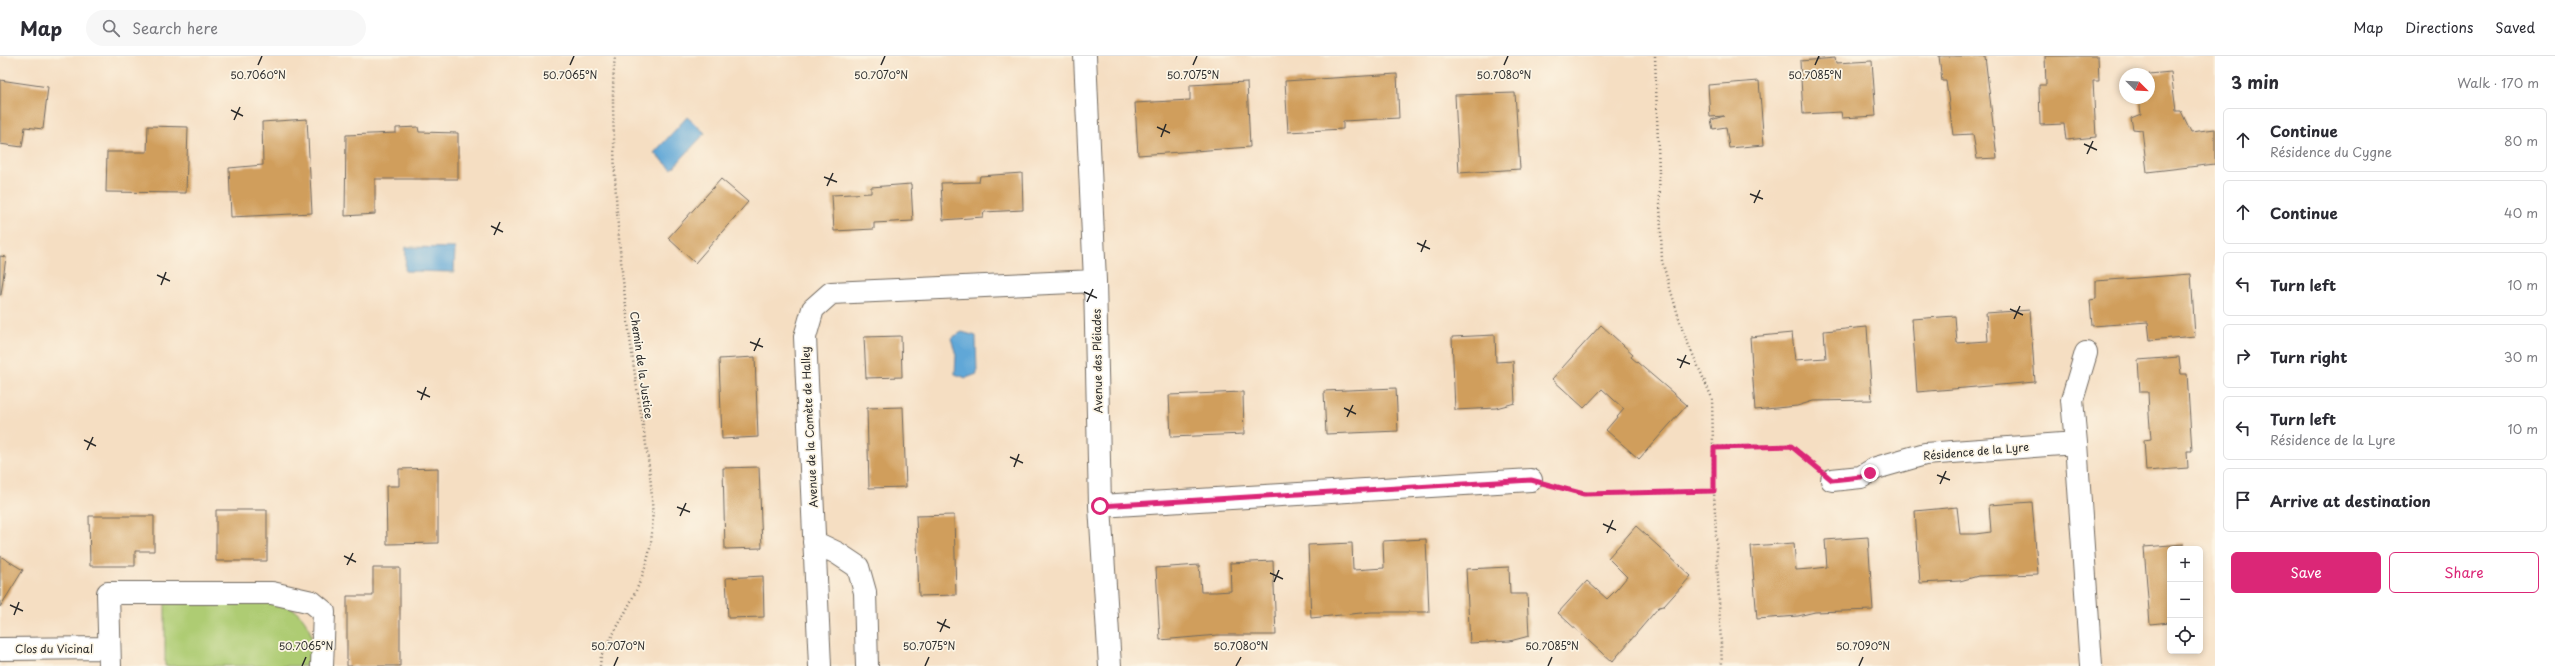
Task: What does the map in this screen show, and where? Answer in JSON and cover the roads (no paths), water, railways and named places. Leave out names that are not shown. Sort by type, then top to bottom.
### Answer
[{"type":"street","name":"Avenue des Pléiades","points":[[1085,56],[1095,281],[1100,506],[1110,666]]},
{"type":"street","name":"Avenue de la Comète de Halley","points":[[820,666],[805,338],[813,309],[831,293],[1095,281]]},
{"type":"street","points":[[2086,353],[2072,400],[2092,666]]},
{"type":"street","name":"Résidence de la Lyre","points":[[1832,480],[1861,477],[1876,468],[1925,454],[2076,443]]},
{"type":"street","points":[[1100,506],[1531,480]]},
{"type":"street","points":[[814,542],[837,553],[858,567],[865,592],[867,666]]},
{"type":"street","name":"Clos du Vicinal","points":[[0,649],[109,657],[108,593],[272,593],[312,602],[324,612],[322,666]]},
{"type":"water","points":[[687,117],[705,133],[672,169],[654,153]]},
{"type":"water","points":[[406,247],[455,248],[454,272],[405,271]]},
{"type":"water","points":[[962,332],[976,336],[977,374],[966,378],[955,374],[956,355],[951,338]]}]
